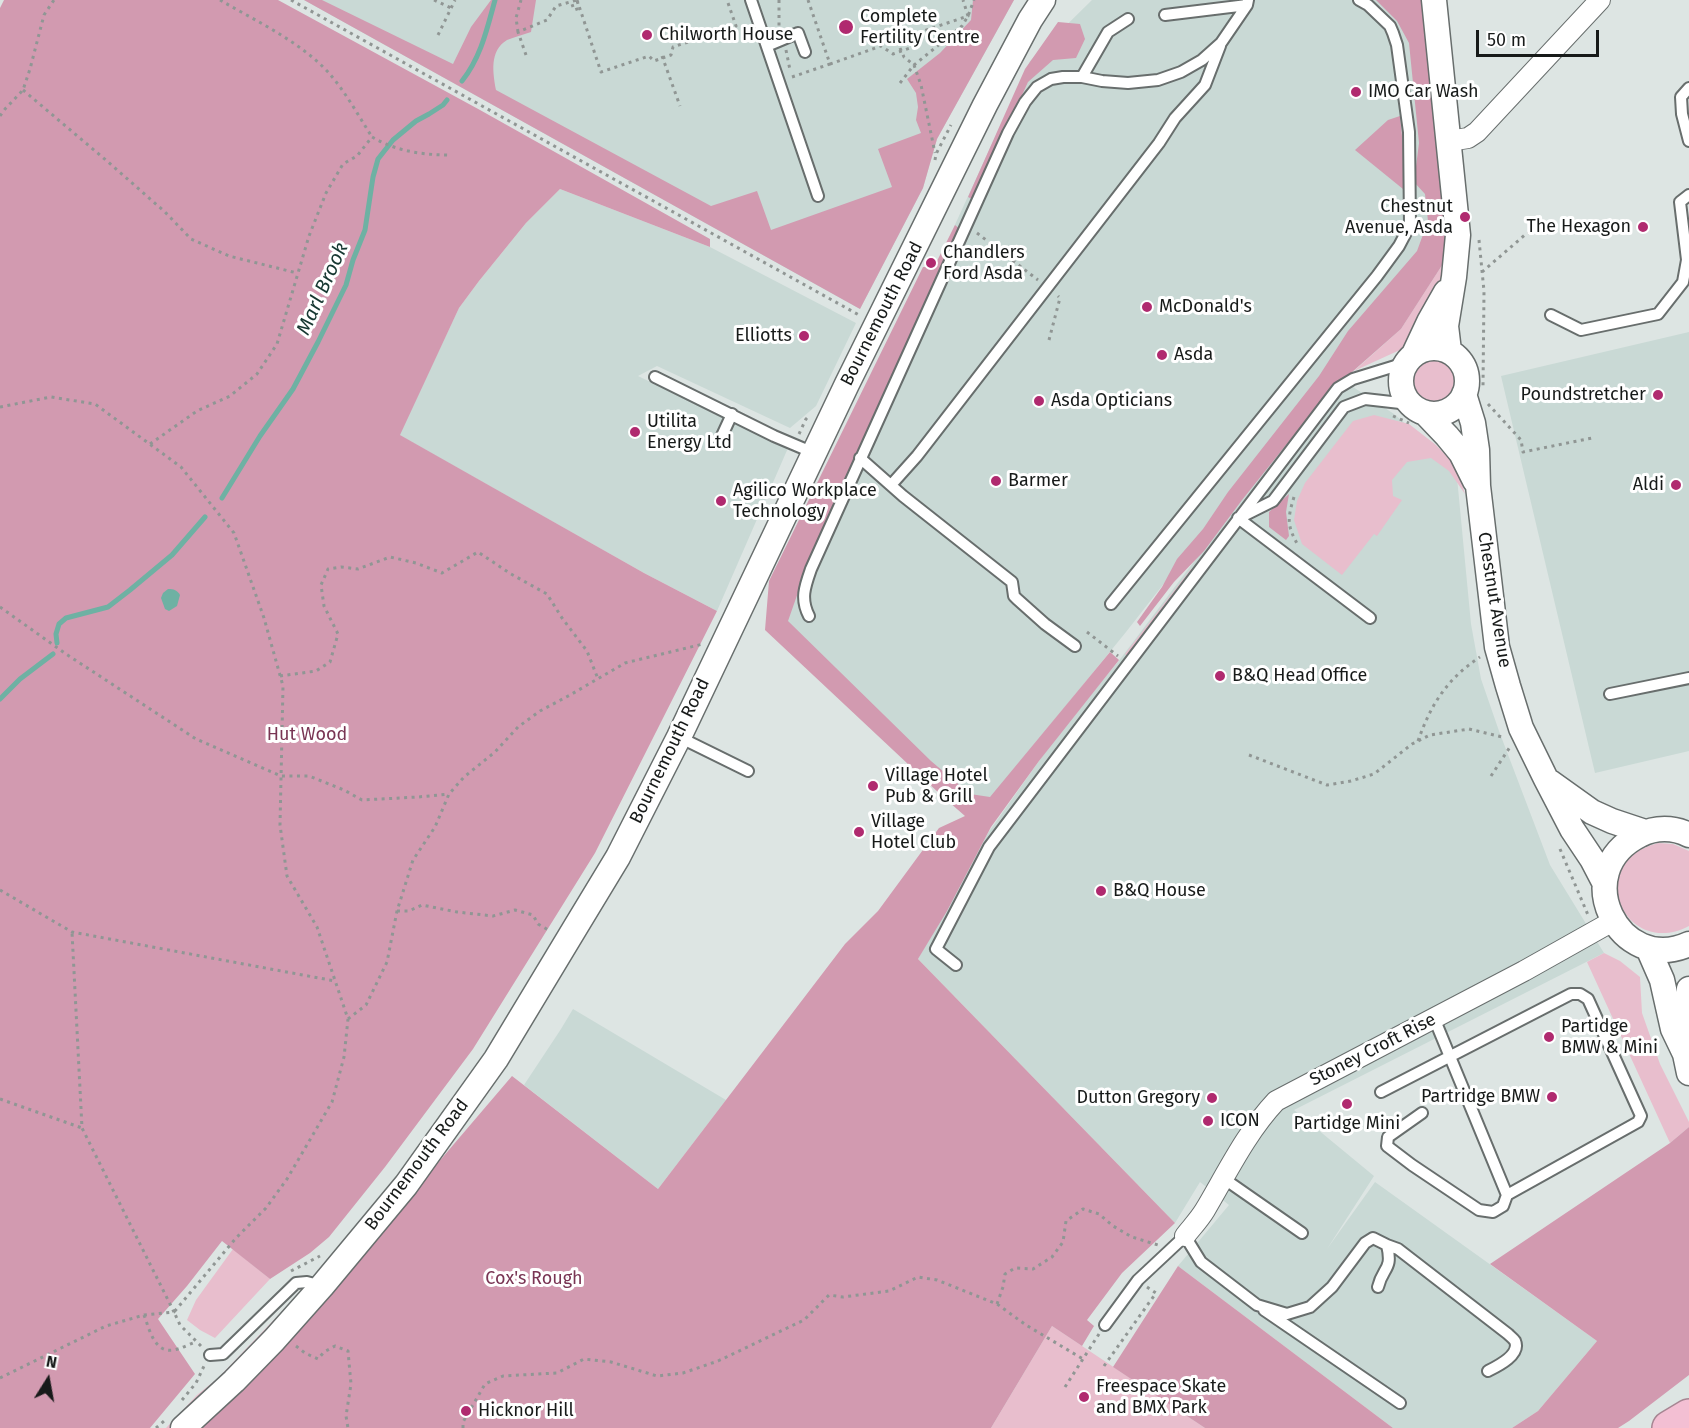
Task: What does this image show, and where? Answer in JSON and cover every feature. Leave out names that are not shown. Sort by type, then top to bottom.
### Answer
[{"type":"highway","points":[[1669,1428],[1689,1416]]},
{"type":"street","name":"Bournemouth Road","points":[[175,1423],[234,1381],[322,1286],[406,1185],[496,1059],[618,857],[679,737],[804,449],[876,324],[985,105],[1043,0]]},
{"type":"street","points":[[1434,0],[1458,235],[1446,326],[1449,351]]},
{"type":"street","points":[[1449,141],[1467,138],[1477,132],[1600,0]]},
{"type":"street","points":[[1410,358],[1422,349],[1440,348],[1449,351],[1463,365],[1467,375],[1467,385],[1477,393],[1449,411],[1438,414],[1409,414],[1400,384],[1401,373],[1454,277]]},
{"type":"street","name":"Chestnut Avenue","points":[[1477,393],[1473,423],[1497,647],[1521,728],[1572,829],[1604,882],[1605,926]]},
{"type":"street","name":"Chestnut Avenue","points":[[1409,414],[1447,436],[1461,453],[1478,486]]},
{"type":"street","name":"Chestnut Avenue","points":[[1546,779],[1592,812],[1612,821],[1653,830],[1682,831],[1689,835]]},
{"type":"street","points":[[1604,882],[1609,866],[1618,851],[1630,840],[1689,819]]},
{"type":"street","points":[[1605,926],[1648,948],[1665,950],[1689,945]]},
{"type":"street","name":"Stoney Croft Rise","points":[[1185,1236],[1204,1212],[1222,1178],[1265,1113],[1276,1101],[1605,926]]},
{"type":"street","points":[[1648,948],[1662,980],[1673,1029],[1687,1063]]},
{"type":"street","points":[[1687,1063],[1689,989]]},
{"type":"lane","points":[[751,0],[818,196]]},
{"type":"lane","points":[[1111,604],[1377,276],[1399,246],[1410,225],[1409,132],[1397,45],[1390,26],[1368,5],[1359,0]]},
{"type":"lane","points":[[1165,15],[1248,3]]},
{"type":"lane","points":[[891,485],[917,456],[1048,288],[1132,179],[1175,118],[1205,85],[1221,43],[1248,3]]},
{"type":"lane","points":[[1082,77],[1108,32],[1128,19]]},
{"type":"lane","points":[[767,46],[798,33],[805,52]]},
{"type":"lane","points":[[808,616],[804,608],[804,586],[965,226],[1008,133],[1025,102],[1037,87],[1051,79],[1063,77],[1128,82],[1158,80],[1181,72],[1202,60],[1221,43]]},
{"type":"lane","points":[[1689,88],[1681,97],[1682,114],[1689,141]]},
{"type":"lane","points":[[1551,315],[1581,330],[1658,315],[1683,282],[1687,260],[1680,202],[1689,195]]},
{"type":"lane","points":[[956,965],[936,949],[988,847],[1338,388],[1353,379],[1410,358]]},
{"type":"lane","points":[[655,377],[804,449]]},
{"type":"lane","points":[[1238,518],[1273,501],[1344,407],[1365,399],[1409,414]]},
{"type":"lane","points":[[720,440],[732,414]]},
{"type":"lane","points":[[860,458],[1012,582],[1014,596],[1045,624],[1076,646]]},
{"type":"lane","points":[[1238,518],[1370,618]]},
{"type":"lane","points":[[1610,694],[1689,678]]},
{"type":"lane","points":[[679,737],[748,771]]},
{"type":"lane","points":[[1382,1092],[1571,994],[1580,994],[1588,999],[1641,1116],[1638,1122],[1508,1195],[1503,1206],[1493,1212],[1479,1210],[1387,1146],[1388,1137],[1422,1113]]},
{"type":"lane","points":[[1434,1018],[1508,1195]]},
{"type":"lane","points":[[1222,1178],[1302,1233]]},
{"type":"lane","points":[[1247,1194],[1254,1184]]},
{"type":"lane","points":[[1105,1325],[1138,1280],[1185,1236],[1202,1262],[1257,1305],[1400,1403]]},
{"type":"lane","points":[[1257,1305],[1287,1314],[1311,1307],[1332,1287],[1365,1243],[1372,1238],[1398,1249],[1515,1341],[1513,1354],[1488,1371]]},
{"type":"lane","points":[[1378,1287],[1390,1260],[1387,1245]]},
{"type":"lane","points":[[210,1355],[223,1354],[296,1284],[307,1282],[322,1286]]},
{"type":"path","points":[[0,116],[23,90],[44,15],[54,0]]},
{"type":"path","points":[[220,0],[280,35],[327,72],[372,137],[386,145],[428,155],[450,154]]},
{"type":"path","points":[[291,0],[876,324]]},
{"type":"path","points":[[434,0],[451,8]]},
{"type":"path","points":[[438,34],[455,0]]},
{"type":"path","points":[[521,0],[516,18],[526,55]]},
{"type":"path","points":[[518,32],[548,20],[556,6],[577,1],[601,72],[649,56],[654,61],[671,55],[674,47],[736,26],[727,0]]},
{"type":"path","points":[[779,0],[778,23],[781,34]]},
{"type":"path","points":[[808,0],[830,64]]},
{"type":"path","points":[[963,0],[968,16]]},
{"type":"path","points":[[900,83],[914,65],[962,26],[974,0]]},
{"type":"path","points":[[791,77],[881,46],[893,54],[901,49],[910,48],[915,34],[968,16]]},
{"type":"path","points":[[901,49],[904,57],[914,65],[924,94],[936,154],[935,166]]},
{"type":"path","points":[[663,57],[680,106]]},
{"type":"path","points":[[23,90],[107,160],[165,212],[191,239],[229,256],[297,273]]},
{"type":"path","points":[[936,154],[949,127],[954,123]]},
{"type":"path","points":[[150,444],[197,411],[230,396],[257,374],[277,344],[309,236],[326,193],[343,164],[357,156],[372,137]]},
{"type":"path","points":[[1482,272],[1526,234],[1546,222]]},
{"type":"path","points":[[965,226],[975,231],[1060,298],[1049,339]]},
{"type":"path","points":[[1478,239],[1484,291],[1477,393],[1485,409]]},
{"type":"path","points":[[1477,393],[1521,440],[1523,452],[1592,438]]},
{"type":"path","points":[[0,407],[51,397],[95,404],[181,467],[234,533],[264,618],[283,686],[280,825],[287,876],[317,927],[348,1019],[344,1057],[332,1102],[287,1179],[266,1208],[236,1238],[174,1312],[144,1315],[106,1326],[0,1378]]},
{"type":"path","points":[[804,449],[806,419],[811,415]]},
{"type":"path","points":[[1295,494],[1289,513],[1290,531],[1300,549]]},
{"type":"path","points":[[280,676],[316,671],[330,662],[338,634],[324,606],[321,585],[328,569],[341,567],[358,569],[390,557],[416,563],[442,573],[478,552],[547,594],[587,651],[598,679]]},
{"type":"path","points":[[0,607],[66,654],[196,738],[281,776],[309,776],[362,800],[449,794]]},
{"type":"path","points":[[1087,632],[1110,650]]},
{"type":"path","points":[[348,1019],[366,1005],[387,962],[397,911],[413,860],[435,827],[449,794],[464,777],[495,752],[518,727],[540,711],[625,663],[707,643],[702,653]]},
{"type":"path","points":[[1418,741],[1435,702],[1449,683],[1466,666],[1497,647]]},
{"type":"path","points":[[1250,754],[1328,786],[1374,774],[1418,741],[1430,735],[1468,729],[1507,737]]},
{"type":"path","points":[[1491,776],[1510,747]]},
{"type":"path","points":[[1557,843],[1587,914],[1605,926]]},
{"type":"path","points":[[0,890],[72,932],[334,981]]},
{"type":"path","points":[[397,911],[409,911],[422,905],[493,916],[515,910],[533,915],[538,924],[554,934]]},
{"type":"path","points":[[72,932],[82,1128],[180,1325],[210,1355],[196,1383],[182,1400]]},
{"type":"path","points":[[0,1099],[82,1128]]},
{"type":"path","points":[[997,1305],[1005,1274],[1015,1268],[1033,1269],[1052,1257],[1063,1242],[1066,1221],[1083,1209],[1099,1214],[1113,1226],[1132,1237],[1160,1246]]},
{"type":"path","points":[[285,1277],[293,1269],[324,1253]]},
{"type":"path","points":[[463,1428],[463,1422],[485,1384],[503,1376],[557,1373],[584,1359],[611,1362],[657,1376],[683,1373],[718,1361],[804,1320],[829,1295],[843,1297],[888,1291],[918,1277],[938,1280],[997,1305],[1026,1326],[1083,1359]]},
{"type":"path","points":[[1104,1366],[1156,1293],[1138,1280]]},
{"type":"path","points":[[144,1315],[154,1340],[160,1348],[171,1350],[196,1341]]},
{"type":"path","points":[[1065,1387],[1105,1325]]},
{"type":"path","points":[[280,1333],[305,1353],[318,1359],[324,1352],[335,1346],[348,1351],[351,1384],[346,1416],[348,1428]]},
{"type":"path","points":[[156,1428],[175,1423]]},
{"type":"shaded area","points":[[304,0],[1014,0],[937,139],[923,188],[860,309]]},
{"type":"shaded area","points":[[1092,0],[1402,0],[1411,21],[1432,219],[1416,261],[1126,632],[974,819],[774,613],[860,432],[1030,61]]},
{"type":"shaded area","points":[[560,189],[710,247],[856,323],[816,406],[790,428],[657,366],[638,376],[788,448],[717,611],[644,573],[399,435],[459,308],[526,223]]},
{"type":"shaded area","points":[[1448,256],[1438,291],[1402,349],[1354,371],[1401,329]]},
{"type":"shaded area","points":[[1689,332],[1689,751],[1595,773],[1501,376]]},
{"type":"shaded area","points":[[1430,357],[1440,357],[1452,364],[1459,376],[1459,386],[1452,398],[1440,405],[1430,405],[1415,394],[1411,386],[1411,376],[1422,361]]},
{"type":"shaded area","points":[[1335,375],[1394,414],[1456,467],[1471,624],[1481,679],[1550,865],[1604,953],[1294,1110],[1374,1176],[1327,1249],[1375,1182],[1597,1341],[1538,1411],[1512,1428],[1393,1428],[1178,1266],[1229,1205],[1200,1182],[1175,1223],[918,959],[988,833],[1056,737],[1121,658]]},
{"type":"shaded area","points":[[1374,415],[1409,424],[1436,445],[1457,467],[1465,494],[1449,471],[1431,458],[1407,462],[1392,480],[1393,496],[1402,500],[1377,536],[1374,534],[1342,575],[1302,544],[1294,520],[1297,501],[1305,483],[1353,421]]},
{"type":"shaded area","points":[[1191,569],[1194,569],[1127,656],[1125,654]]},
{"type":"shaded area","points":[[168,589],[175,590],[180,595],[177,606],[169,611],[165,609],[161,598]]},
{"type":"shaded area","points":[[1658,843],[1673,844],[1689,851],[1689,926],[1669,933],[1652,932],[1637,925],[1626,914],[1619,900],[1618,884],[1622,869],[1633,855]]},
{"type":"shaded area","points":[[1604,953],[1620,961],[1640,977],[1642,1013],[1660,1064],[1689,1122],[1689,1127],[1670,1143],[1587,962]]},
{"type":"shaded area","points":[[573,1009],[726,1100],[658,1189],[524,1085]]},
{"type":"shaded area","points":[[233,1249],[270,1279],[215,1338],[187,1320],[196,1300]]},
{"type":"shaded area","points":[[297,1299],[198,1405],[171,1428],[166,1428],[291,1302]]},
{"type":"shaded area","name":"Freespace Skate and BMX Park","points":[[1052,1326],[1205,1428],[991,1428]]},
{"type":"green space","name":"Hut Wood","points":[[4,0],[278,0],[710,239],[710,247],[560,189],[526,223],[459,308],[400,435],[644,573],[717,611],[595,853],[473,1049],[385,1167],[329,1237],[310,1253],[270,1279],[222,1241],[158,1319],[195,1374],[150,1428],[0,1428],[0,8]]},
{"type":"green space","points":[[304,0],[322,0],[453,64],[471,27],[491,0],[536,0],[531,32],[507,40],[497,50],[494,63],[496,90],[711,206],[757,191],[771,230],[892,187],[878,149],[921,133],[916,120],[918,107],[916,93],[907,79],[940,53],[971,20],[973,0],[1014,0],[937,139],[923,188],[860,309]]},
{"type":"green space","points":[[1376,0],[1425,0],[1431,25],[1448,256],[1401,329],[1326,395],[1204,551],[1174,582],[1140,626],[1137,622],[1162,587],[1177,559],[1203,529],[1228,492],[1319,376],[1348,331],[1417,251],[1428,221],[1425,194],[1414,182],[1419,143],[1409,43],[1397,21]]},
{"type":"green space","points":[[1058,22],[1080,24],[1085,39],[1076,58],[1053,60],[1028,82],[974,200],[968,197],[1025,69]]},
{"type":"green space","points":[[1400,116],[1404,156],[1403,189],[1355,150],[1388,120]]},
{"type":"green space","name":"Cox's Rough","points":[[955,225],[961,230],[814,547],[788,621],[931,761],[970,794],[990,797],[1110,652],[1119,660],[1039,761],[991,827],[947,911],[918,959],[1175,1223],[1122,1273],[1087,1320],[1094,1326],[1082,1346],[1052,1326],[991,1428],[197,1428],[390,1219],[512,1076],[658,1189],[845,944],[878,911],[939,828],[965,816],[765,630],[769,581],[923,267],[934,267]]},
{"type":"green space","points":[[1289,494],[1286,512],[1289,536],[1286,540],[1269,527],[1269,512]]},
{"type":"green space","points":[[1689,1127],[1689,1375],[1618,1428],[1512,1428],[1538,1411],[1597,1341],[1490,1264],[1670,1143]]},
{"type":"green space","points":[[1178,1266],[1393,1428],[1205,1428],[1113,1367]]},
{"type":"waterway","name":"Marl Brook","points":[[462,81],[479,52],[495,0]]},
{"type":"waterway","name":"Marl Brook","points":[[222,498],[260,436],[293,389],[346,285],[365,230],[378,159],[393,140],[447,100]]},
{"type":"waterway","name":"Marl Brook","points":[[57,643],[56,634],[59,624],[66,618],[108,607],[172,555],[205,517]]},
{"type":"waterway","name":"Marl Brook","points":[[0,699],[20,679],[53,654]]},
{"type":"place","name":"Complete Fertility Centre","points":[[846,27]]},
{"type":"place","name":"Chilworth House","points":[[647,35]]},
{"type":"place","name":"IMO Car Wash","points":[[1356,92]]},
{"type":"place","name":"Chestnut Avenue, Asda","points":[[1465,217]]},
{"type":"place","name":"The Hexagon","points":[[1643,227]]},
{"type":"place","name":"Chandlers Ford Asda","points":[[931,263]]},
{"type":"place","name":"McDonald's","points":[[1147,307]]},
{"type":"place","name":"Elliotts","points":[[804,336]]},
{"type":"place","name":"Asda","points":[[1162,355]]},
{"type":"place","name":"Poundstretcher","points":[[1658,395]]},
{"type":"place","name":"Asda Opticians","points":[[1039,401]]},
{"type":"place","name":"Utilita Energy Ltd","points":[[635,432]]},
{"type":"place","name":"Barmer","points":[[996,481]]},
{"type":"place","name":"Aldi","points":[[1676,485]]},
{"type":"place","name":"Agilico Workplace Technology","points":[[721,501]]},
{"type":"place","name":"B&Q Head Office","points":[[1220,676]]},
{"type":"place","name":"Village Hotel Pub & Grill","points":[[873,786]]},
{"type":"place","name":"Village Hotel Club","points":[[859,832]]},
{"type":"place","name":"B&Q House","points":[[1101,891]]},
{"type":"place","name":"Partidge BMW & Mini","points":[[1549,1037]]},
{"type":"place","name":"Partridge BMW","points":[[1552,1097]]},
{"type":"place","name":"Dutton Gregory","points":[[1212,1098]]},
{"type":"place","name":"Partidge Mini","points":[[1347,1104]]},
{"type":"place","name":"ICON","points":[[1208,1121]]},
{"type":"place","name":"Freespace Skate and BMX Park","points":[[1084,1397]]},
{"type":"place","name":"Hicknor Hill","points":[[466,1411]]}]
